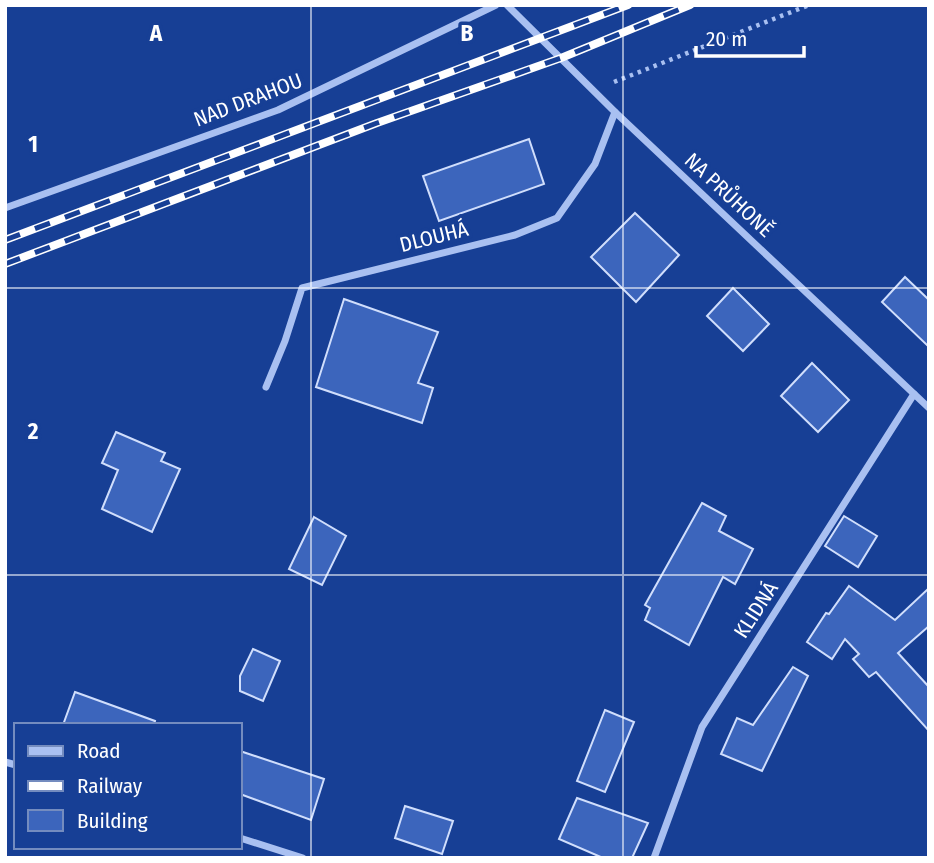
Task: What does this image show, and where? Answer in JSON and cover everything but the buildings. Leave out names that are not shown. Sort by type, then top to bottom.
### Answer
[{"type":"street","name":"NAD DRAHOU","points":[[5,208],[278,110],[495,5]]},
{"type":"street","name":"NA PRŮHONĚ","points":[[507,5],[615,112],[929,408]]},
{"type":"street","name":"DLOUHÁ","points":[[265,387],[285,341],[302,288],[515,234],[557,218],[595,164],[615,112]]},
{"type":"street","name":"KLIDNÁ","points":[[654,858],[702,727],[914,394]]},
{"type":"street","points":[[242,839],[303,858]]},
{"type":"path","points":[[593,90],[809,5]]},
{"type":"railway","points":[[5,240],[628,5]]},
{"type":"railway","points":[[5,264],[377,123],[561,58],[690,5]]}]
